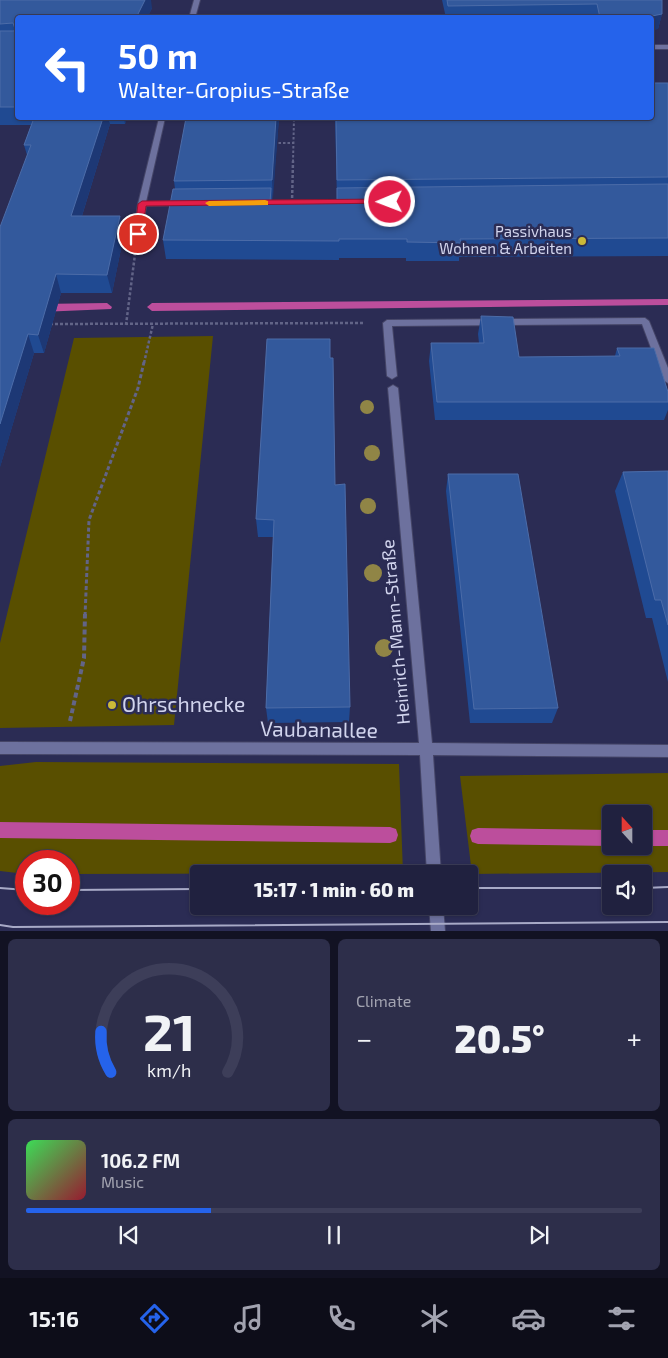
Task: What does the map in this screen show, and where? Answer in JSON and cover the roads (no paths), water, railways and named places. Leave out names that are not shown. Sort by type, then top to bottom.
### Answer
[{"type":"street","points":[[193,15],[197,0]]},
{"type":"street","points":[[654,47],[668,47]]},
{"type":"street","points":[[138,234],[142,204],[162,120]]},
{"type":"street","points":[[142,204],[192,203]]},
{"type":"street","name":"Heinrich-Mann-Straße","points":[[433,865],[426,750],[387,323],[645,321],[668,380]]},
{"type":"street","name":"Vaubanallee","points":[[0,748],[668,751]]},
{"type":"street","points":[[437,915],[438,930]]},
{"type":"waterway","points":[[152,307],[668,302]]},
{"type":"waterway","points":[[40,308],[107,307]]},
{"type":"waterway","points":[[0,830],[390,835]]},
{"type":"waterway","points":[[478,836],[602,838]]},
{"type":"waterway","points":[[652,838],[668,838]]},
{"type":"tram line","points":[[652,888],[668,887]]},
{"type":"tram line","points":[[0,888],[15,889]]},
{"type":"tram line","points":[[478,888],[602,888]]},
{"type":"tram line","points":[[80,890],[190,889]]},
{"type":"tram line","points":[[0,925],[13,927],[668,922]]},
{"type":"place","name":"Passivhaus Wohnen & Arbeiten","points":[[582,241]]},
{"type":"place","name":"Ohrschnecke","points":[[112,705]]}]
